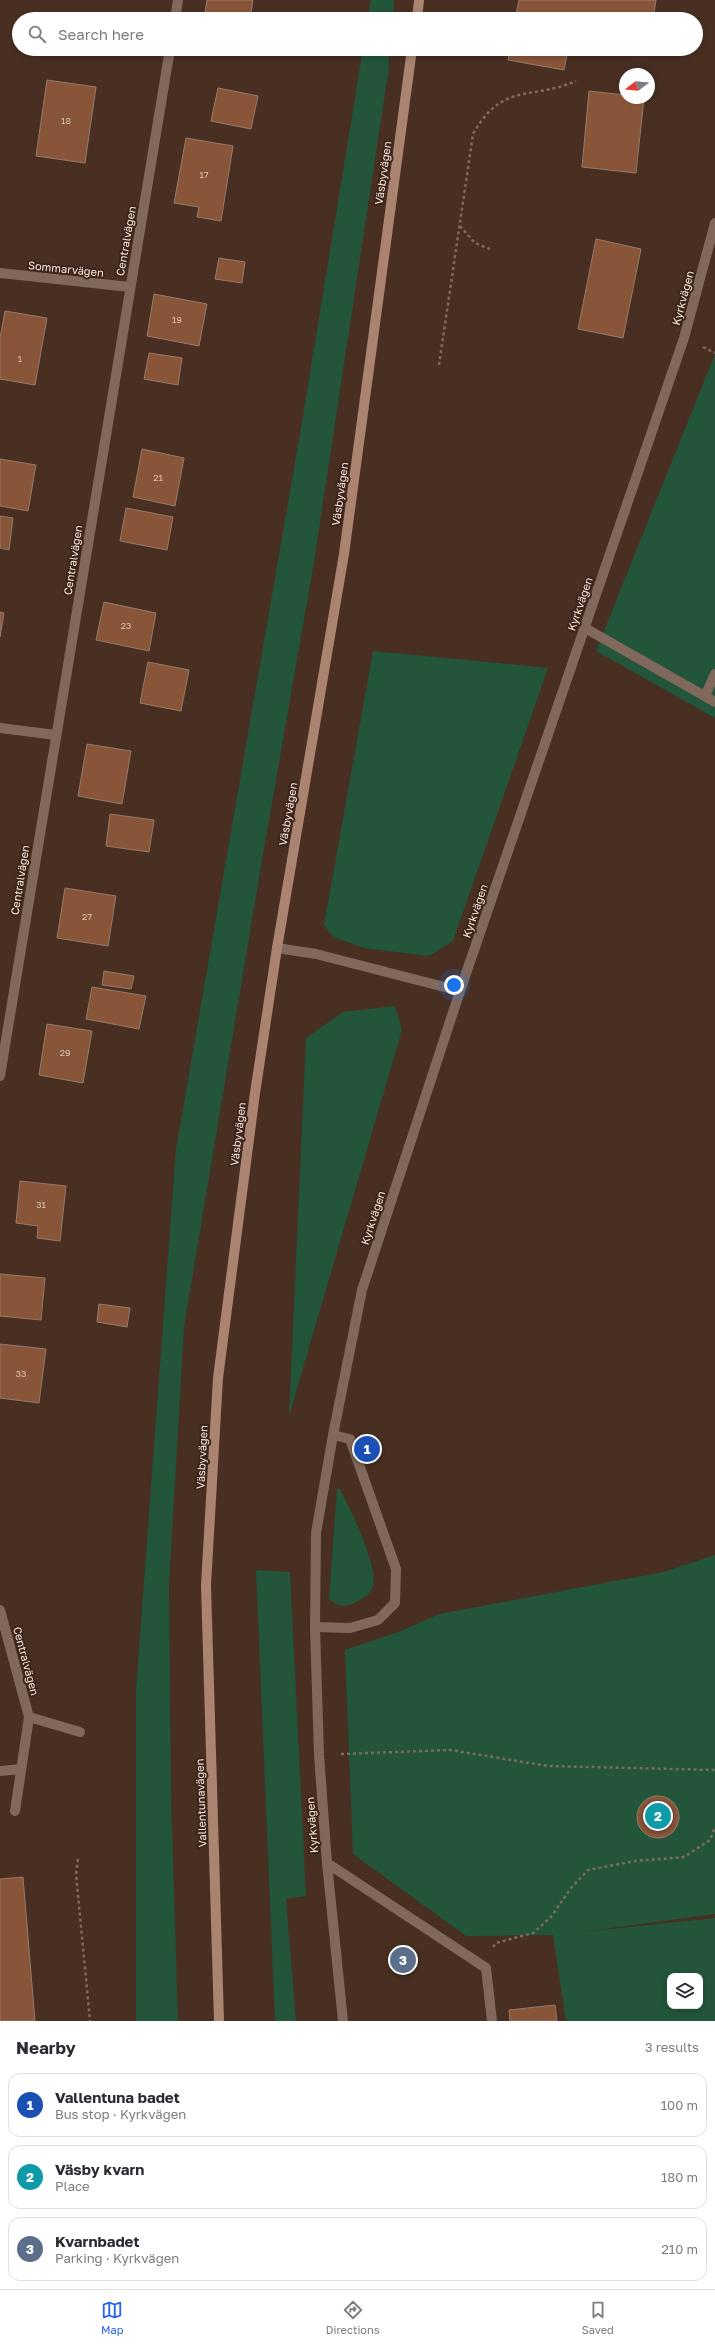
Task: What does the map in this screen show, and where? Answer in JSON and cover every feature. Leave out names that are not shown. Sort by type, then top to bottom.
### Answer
[{"type":"main road","points":[[417,12],[418,2]]},
{"type":"main road","name":"Väsbyvägen","points":[[206,1585],[218,1378],[256,1093],[277,948],[344,554],[411,56]]},
{"type":"main road","name":"Vallentunavägen","points":[[206,1585],[219,2021]]},
{"type":"street","points":[[176,12],[178,0]]},
{"type":"street","name":"Centralvägen","points":[[0,1076],[169,56]]},
{"type":"street","name":"Kyrkvägen","points":[[343,2021],[326,1863],[319,1755],[315,1627],[316,1533],[333,1435],[362,1290],[460,991],[684,338],[715,223]]},
{"type":"street","name":"Sommarvägen","points":[[0,273],[130,288]]},
{"type":"street","points":[[585,628],[715,702]]},
{"type":"street","points":[[705,696],[715,674]]},
{"type":"street","points":[[0,728],[56,735]]},
{"type":"street","points":[[277,948],[316,954],[460,991]]},
{"type":"street","points":[[315,1627],[350,1628],[378,1620],[395,1603],[396,1569],[350,1439],[333,1435]]},
{"type":"street","name":"Centralvägen","points":[[0,1610],[29,1717],[15,1810]]},
{"type":"street","points":[[29,1717],[80,1732]]},
{"type":"street","points":[[0,1771],[21,1769]]},
{"type":"street","points":[[326,1863],[486,1968],[492,2021]]},
{"type":"path","points":[[439,365],[474,134],[483,117],[501,101],[516,95],[561,88],[576,81]]},
{"type":"path","points":[[460,226],[475,243],[490,249]]},
{"type":"path","points":[[319,1755],[450,1750],[548,1766],[715,1770]]},
{"type":"path","points":[[486,1968],[490,1952],[496,1943],[532,1933],[551,1917],[571,1888],[588,1870],[635,1861],[684,1857],[710,1840],[715,1827]]},
{"type":"path","points":[[78,1859],[76,1874],[90,2021]]},
{"type":"green space","points":[[371,0],[394,0],[393,12],[369,12]]},
{"type":"green space","points":[[362,56],[389,56],[388,74],[314,562],[260,872],[184,1327],[169,1586],[171,1796],[178,2021],[136,2021],[136,1690],[176,1149],[301,428]]},
{"type":"green space","points":[[715,354],[715,718],[596,651]]},
{"type":"green space","points":[[373,651],[548,668],[453,941],[429,956],[364,948],[333,937],[324,925]]},
{"type":"green space","points":[[395,1006],[402,1030],[289,1416],[306,1038],[343,1012]]},
{"type":"green space","points":[[337,1489],[340,1489],[362,1537],[368,1552],[374,1577],[373,1586],[369,1594],[352,1604],[345,1606],[336,1604],[329,1599]]},
{"type":"green space","points":[[715,1555],[715,1914],[581,1932],[715,1918],[715,2021],[566,2021],[553,1935],[466,1936],[353,1854],[345,1650],[401,1631],[439,1614],[663,1572]]},
{"type":"green space","points":[[256,1570],[290,1572],[306,1896],[286,1899],[296,2021],[275,2021]]},
{"type":"building","points":[[207,0],[253,0],[251,12],[205,12]]},
{"type":"building","points":[[519,0],[656,0],[654,12],[516,12]]},
{"type":"building","points":[[509,56],[567,56],[564,70],[508,60]]},
{"type":"building","points":[[47,80],[96,87],[85,163],[36,156]]},
{"type":"building","points":[[218,88],[258,96],[251,129],[211,121]]},
{"type":"building","points":[[589,91],[619,94],[619,104],[643,104],[636,173],[582,167]]},
{"type":"building","points":[[186,138],[233,146],[221,221],[197,217],[199,207],[174,203]]},
{"type":"building","points":[[596,239],[641,249],[623,338],[578,329]]},
{"type":"building","points":[[219,258],[245,262],[242,283],[215,279]]},
{"type":"building","points":[[154,294],[207,304],[199,346],[147,336]]},
{"type":"building","points":[[5,311],[47,318],[35,385],[0,379],[0,338]]},
{"type":"building","points":[[149,353],[182,358],[178,385],[144,379]]},
{"type":"building","points":[[142,449],[184,458],[175,506],[133,497]]},
{"type":"building","points":[[0,459],[36,465],[28,511],[0,506]]},
{"type":"building","points":[[126,508],[173,517],[167,550],[120,541]]},
{"type":"building","points":[[0,516],[13,518],[9,550],[0,548]]},
{"type":"building","points":[[104,602],[156,613],[149,651],[96,640]]},
{"type":"building","points":[[0,612],[4,613],[0,637]]},
{"type":"building","points":[[148,662],[189,670],[181,711],[140,703]]},
{"type":"building","points":[[87,744],[131,751],[122,804],[78,796]]},
{"type":"building","points":[[110,814],[154,820],[149,852],[106,846]]},
{"type":"building","points":[[65,888],[116,896],[108,946],[57,938]]},
{"type":"building","points":[[104,971],[134,976],[131,989],[102,985]]},
{"type":"building","points":[[92,987],[146,996],[139,1029],[86,1019]]},
{"type":"building","points":[[47,1024],[92,1031],[83,1083],[39,1075]]},
{"type":"building","points":[[20,1181],[66,1186],[60,1241],[37,1238],[38,1226],[16,1223]]},
{"type":"building","points":[[0,1274],[45,1278],[41,1320],[0,1316]]},
{"type":"building","points":[[99,1304],[130,1308],[127,1327],[97,1322]]},
{"type":"building","points":[[0,1344],[46,1349],[39,1403],[0,1398]]},
{"type":"building","points":[[654,1796],[662,1796],[673,1802],[679,1813],[679,1821],[673,1832],[662,1838],[654,1838],[643,1832],[637,1821],[637,1813],[643,1802]]},
{"type":"building","points":[[23,1877],[35,2021],[0,2021],[0,1879]]},
{"type":"building","points":[[555,2005],[557,2021],[510,2021],[509,2010]]},
{"type":"place","name":"Vallentuna badet","points":[[367,1449]]},
{"type":"place","name":"Väsby kvarn","points":[[658,1816]]},
{"type":"place","name":"Kvarnbadet","points":[[403,1960]]}]
